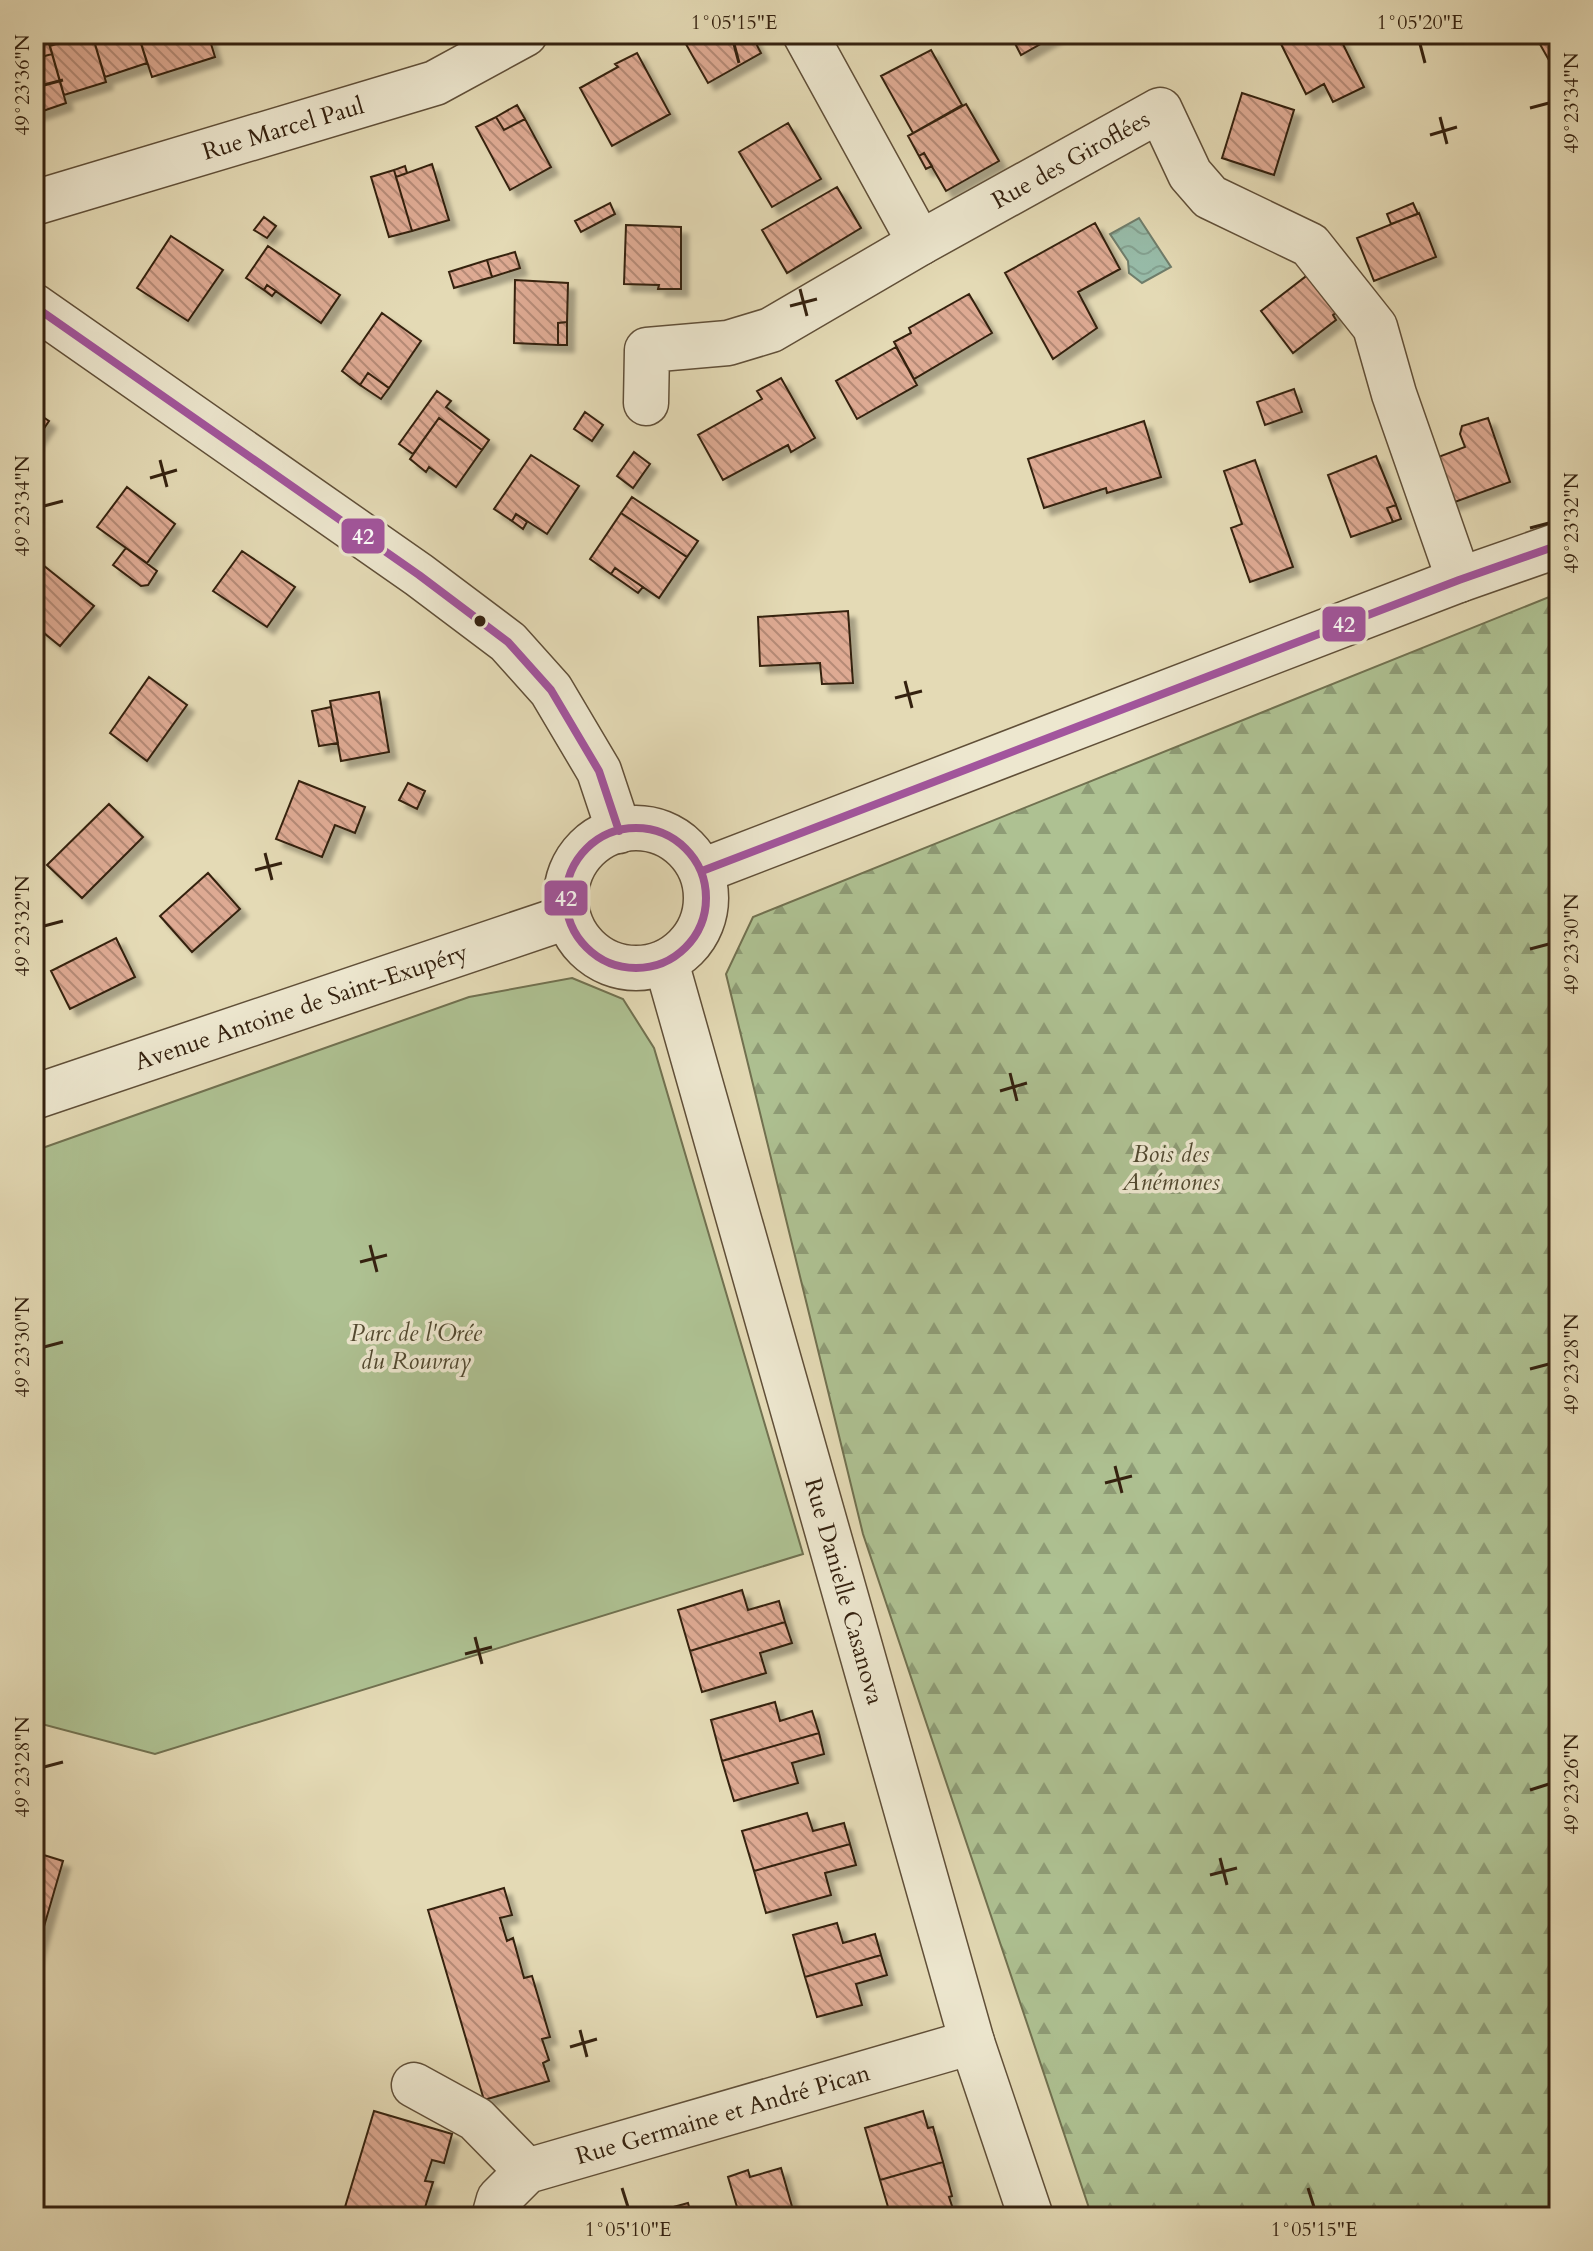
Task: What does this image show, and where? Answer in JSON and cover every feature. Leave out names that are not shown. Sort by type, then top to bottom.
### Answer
[{"type":"street","name":"Rue Marcel Paul","points":[[34,203],[435,83],[525,34]]},
{"type":"street","points":[[805,34],[920,243]]},
{"type":"street","name":"Rue des Giroflées","points":[[646,403],[647,350],[728,343],[771,330],[1160,110],[1190,174],[1210,197],[1310,245],[1375,327],[1394,394],[1459,580]]},
{"type":"street","points":[[34,306],[419,575],[508,642],[551,690],[599,771],[619,831]]},
{"type":"street","points":[[702,871],[1459,580],[1559,545]]},
{"type":"street","points":[[648,828],[671,836],[690,852],[702,871],[706,905],[698,931],[687,946],[666,962],[641,968],[601,960],[581,943],[567,917],[565,896],[574,862],[593,841],[619,831],[648,828]]},
{"type":"street","name":"Avenue Antoine de Saint-Exupéry","points":[[34,1097],[567,917]]},
{"type":"street","name":"Rue Danielle Casanova","points":[[666,962],[972,2042],[1031,2217]]},
{"type":"street","name":"Rue Germaine et André Pican","points":[[494,2217],[499,2199],[527,2171],[972,2042]]},
{"type":"street","points":[[414,2085],[476,2119],[527,2171]]},
{"type":"green space","name":"Bois des Anémones","points":[[1559,593],[1559,2217],[1092,2217],[863,1534],[726,974],[753,917]]},
{"type":"green space","name":"Parc de l'Orée du Rouvray","points":[[572,978],[623,999],[654,1048],[803,1554],[155,1754],[34,1722],[34,1151],[469,997]]},
{"type":"water","points":[[1139,218],[1171,267],[1142,283],[1129,273],[1128,261],[1110,234]]},
{"type":"building","points":[[34,34],[46,34],[52,54],[34,59]]},
{"type":"building","points":[[46,34],[88,34],[50,46]]},
{"type":"building","points":[[92,34],[106,82],[64,95],[50,46]]},
{"type":"building","points":[[92,34],[138,34],[147,63],[105,77]]},
{"type":"building","points":[[138,34],[208,34],[215,57],[152,77]]},
{"type":"building","points":[[693,34],[751,34],[761,53],[708,83],[683,39]]},
{"type":"building","points":[[1010,34],[1058,34],[1021,55]]},
{"type":"building","points":[[1276,34],[1338,34],[1364,87],[1333,102],[1324,84],[1306,94]]},
{"type":"building","points":[[1541,34],[1559,34],[1559,57],[1550,62],[1537,39],[1543,36]]},
{"type":"building","points":[[931,50],[962,105],[913,133],[881,76]]},
{"type":"building","points":[[637,53],[670,114],[612,146],[580,88]]},
{"type":"building","points":[[52,54],[66,103],[34,114],[34,59]]},
{"type":"building","points":[[1242,93],[1294,110],[1274,175],[1222,158]]},
{"type":"building","points":[[966,104],[999,161],[946,191],[924,153],[919,156],[908,136]]},
{"type":"building","points":[[517,105],[525,119],[504,130],[496,117]]},
{"type":"building","points":[[496,117],[504,130],[525,119],[551,167],[510,190],[476,127]]},
{"type":"building","points":[[788,123],[821,179],[772,207],[739,152]]},
{"type":"building","points":[[924,153],[932,166],[926,169],[919,156]]},
{"type":"building","points":[[432,164],[449,220],[412,231],[396,177]]},
{"type":"building","points":[[405,166],[407,173],[396,177],[394,170]]},
{"type":"building","points":[[394,170],[412,231],[389,237],[371,177]]},
{"type":"building","points":[[837,187],[861,228],[787,273],[762,230]]},
{"type":"building","points":[[610,203],[615,214],[581,232],[575,221]]},
{"type":"building","points":[[1413,203],[1418,214],[1391,224],[1387,214]]},
{"type":"building","points":[[1419,213],[1436,257],[1374,281],[1357,238]]},
{"type":"building","points":[[264,217],[276,226],[267,238],[254,230]]},
{"type":"building","points":[[1095,223],[1120,269],[1078,292],[1097,328],[1053,359],[1005,273]]},
{"type":"building","points":[[626,225],[681,227],[681,289],[624,284]]},
{"type":"building","points":[[171,236],[223,270],[188,321],[137,288]]},
{"type":"building","points":[[268,246],[340,295],[321,323],[267,285],[264,290],[246,278]]},
{"type":"building","points":[[515,252],[520,268],[492,277],[487,260]]},
{"type":"building","points":[[487,260],[492,277],[454,288],[449,272]]},
{"type":"building","points":[[1318,267],[1347,305],[1333,315],[1336,320],[1293,353],[1261,311]]},
{"type":"building","points":[[515,280],[568,283],[567,322],[558,323],[558,345],[514,343]]},
{"type":"building","points":[[267,285],[276,291],[272,296],[264,290]]},
{"type":"building","points":[[969,294],[992,333],[914,379],[894,342],[911,333],[909,328]]},
{"type":"building","points":[[382,313],[421,341],[389,388],[368,373],[360,385],[342,371]]},
{"type":"building","points":[[567,322],[567,345],[558,345],[558,323]]},
{"type":"building","points":[[896,347],[917,385],[857,419],[836,381]]},
{"type":"building","points":[[368,373],[389,388],[381,399],[360,385]]},
{"type":"building","points":[[781,378],[815,438],[791,452],[788,445],[723,480],[698,435],[762,399],[757,391]]},
{"type":"building","points":[[1294,389],[1302,412],[1265,425],[1257,402]]},
{"type":"building","points":[[437,391],[451,401],[446,407],[489,440],[482,450],[439,418],[413,454],[399,444]]},
{"type":"building","points":[[34,411],[49,421],[34,443]]},
{"type":"building","points":[[585,412],[603,425],[592,441],[574,429]]},
{"type":"building","points":[[439,418],[482,450],[456,487],[429,467],[426,472],[410,459]]},
{"type":"building","points":[[1488,418],[1510,482],[1441,507],[1425,462],[1465,447],[1460,434],[1462,426]]},
{"type":"building","points":[[1144,421],[1161,477],[1107,493],[1106,488],[1044,508],[1028,459]]},
{"type":"building","points":[[634,452],[650,464],[633,488],[617,476]]},
{"type":"building","points":[[531,455],[579,486],[547,534],[516,514],[512,521],[494,509]]},
{"type":"building","points":[[1376,456],[1396,505],[1387,508],[1393,522],[1351,537],[1328,475]]},
{"type":"building","points":[[1255,460],[1293,567],[1250,582],[1231,528],[1242,524],[1224,471]]},
{"type":"building","points":[[127,487],[175,524],[147,563],[97,527]]},
{"type":"building","points":[[632,497],[698,541],[687,557],[621,513]]},
{"type":"building","points":[[1396,505],[1401,519],[1393,522],[1387,508]]},
{"type":"building","points":[[621,513],[687,557],[659,598],[615,568],[611,574],[590,559]]},
{"type":"building","points":[[516,514],[527,522],[523,529],[512,521]]},
{"type":"building","points":[[126,548],[157,571],[148,585],[141,586],[113,565]]},
{"type":"building","points":[[242,551],[295,587],[267,627],[213,591]]},
{"type":"building","points":[[38,561],[94,606],[60,646],[34,625],[34,566]]},
{"type":"building","points":[[615,568],[643,587],[638,593],[611,574]]},
{"type":"building","points":[[848,611],[853,683],[822,684],[820,663],[760,666],[758,617]]},
{"type":"building","points":[[149,677],[187,705],[147,761],[110,733]]},
{"type":"building","points":[[379,692],[389,752],[341,761],[330,701]]},
{"type":"building","points":[[331,707],[338,743],[319,746],[312,711]]},
{"type":"building","points":[[299,781],[365,807],[355,833],[335,825],[322,857],[276,839]]},
{"type":"building","points":[[408,783],[425,791],[417,809],[399,800]]},
{"type":"building","points":[[109,804],[143,837],[82,898],[47,865]]},
{"type":"building","points":[[208,873],[240,909],[192,952],[160,916]]},
{"type":"building","points":[[116,938],[135,977],[70,1009],[51,971]]},
{"type":"building","points":[[742,1590],[748,1610],[779,1601],[785,1622],[690,1651],[678,1610]]},
{"type":"building","points":[[785,1622],[792,1643],[760,1653],[766,1673],[702,1692],[690,1651]]},
{"type":"building","points":[[775,1702],[780,1721],[812,1711],[819,1733],[722,1761],[711,1720]]},
{"type":"building","points":[[819,1733],[824,1754],[792,1763],[798,1783],[734,1801],[722,1761]]},
{"type":"building","points":[[807,1813],[813,1831],[844,1823],[850,1844],[754,1871],[742,1831]]},
{"type":"building","points":[[850,1844],[856,1865],[825,1873],[831,1895],[766,1913],[754,1871]]},
{"type":"building","points":[[34,1852],[63,1861],[34,1961]]},
{"type":"building","points":[[504,1888],[512,1915],[500,1918],[507,1941],[513,1938],[524,1978],[532,1976],[550,2037],[542,2039],[549,2060],[543,2063],[549,2081],[484,2100],[428,1910]]},
{"type":"building","points":[[837,1923],[843,1943],[875,1934],[881,1955],[805,1977],[793,1935]]},
{"type":"building","points":[[881,1955],[887,1975],[856,1984],[862,2005],[817,2017],[805,1977]]},
{"type":"building","points":[[374,2111],[452,2134],[444,2163],[432,2160],[425,2181],[433,2182],[422,2217],[342,2217]]},
{"type":"building","points":[[923,2111],[928,2128],[933,2127],[943,2162],[880,2180],[865,2128]]},
{"type":"building","points":[[943,2162],[955,2215],[891,2217],[880,2180]]},
{"type":"building","points":[[781,2168],[795,2217],[740,2217],[728,2177],[748,2170],[750,2177]]},
{"type":"building","points":[[688,2203],[692,2217],[610,2217],[642,2208],[644,2215]]},
{"type":"transit line","name":"42","points":[[34,306],[419,575],[508,642],[551,690],[599,771],[619,831]]},
{"type":"transit line","name":"42","points":[[702,871],[1459,580],[1559,545]]},
{"type":"transit line","name":"42","points":[[636,828],[663,833],[685,849],[701,871],[706,898],[701,925],[685,947],[663,963],[636,968],[609,963],[587,947],[571,925],[566,898],[571,871],[587,849],[609,833],[636,828]]}]
